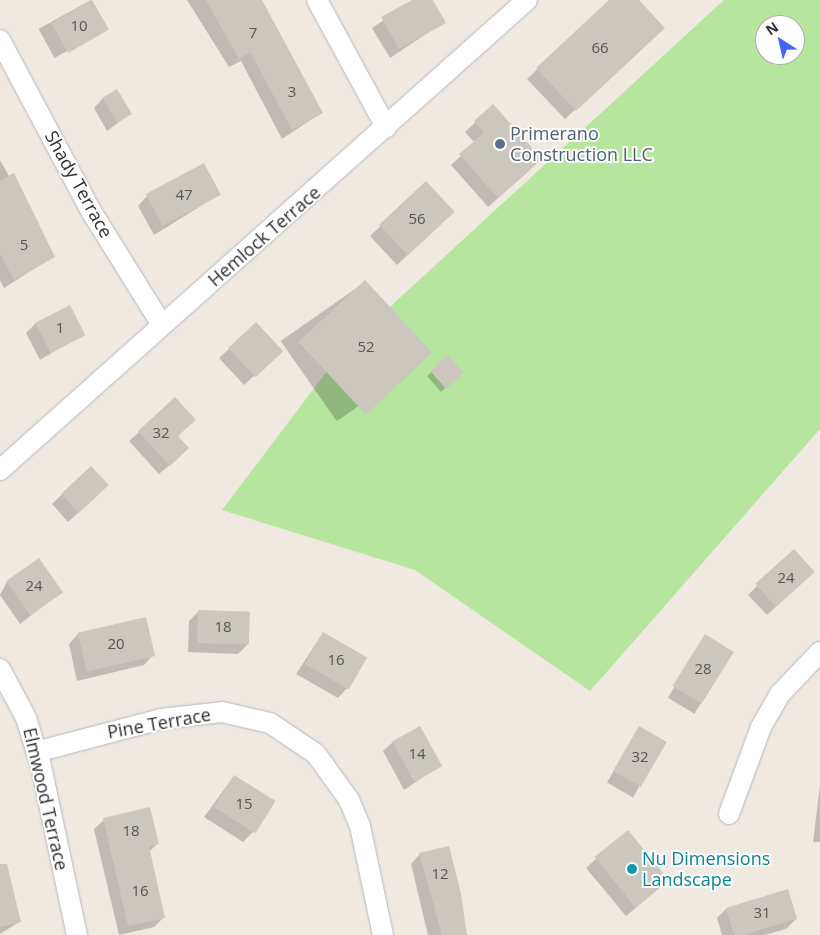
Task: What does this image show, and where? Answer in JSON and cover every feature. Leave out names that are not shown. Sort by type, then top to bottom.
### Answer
[{"type":"street","points":[[317,0],[386,127]]},
{"type":"street","name":"Hemlock Terrace","points":[[0,470],[527,0]]},
{"type":"street","name":"Shady Terrace","points":[[0,40],[91,211],[162,325]]},
{"type":"street","points":[[728,814],[761,727],[780,694],[820,652]]},
{"type":"street","name":"Elmwood Terrace","points":[[0,669],[26,718],[36,752],[76,935]]},
{"type":"street","name":"Pine Terrace","points":[[36,752],[161,719],[222,712],[270,723],[316,754],[350,800],[360,826],[383,935]]},
{"type":"green space","points":[[724,0],[820,0],[820,429],[590,691],[415,570],[222,510],[343,350]]},
{"type":"building","points":[[92,0],[109,29],[68,53],[51,24]]},
{"type":"building","points":[[206,0],[262,0],[323,113],[292,130],[250,52],[239,59]]},
{"type":"building","points":[[412,0],[433,0],[446,23],[399,49],[381,17]]},
{"type":"building","points":[[609,0],[639,0],[665,28],[576,111],[536,68]]},
{"type":"building","points":[[117,89],[132,114],[117,123],[102,98]]},
{"type":"building","name":"Primerano Construction LLC","points":[[493,104],[542,159],[498,198],[459,154],[484,133],[474,121]]},
{"type":"building","points":[[204,163],[221,195],[163,226],[146,194]]},
{"type":"building","points":[[14,173],[55,257],[14,280],[0,254],[0,181]]},
{"type":"building","points":[[426,181],[455,212],[408,255],[379,225]]},
{"type":"building","points":[[365,280],[433,352],[366,414],[298,342]]},
{"type":"building","points":[[70,305],[85,335],[51,353],[35,323]]},
{"type":"building","points":[[256,322],[283,351],[255,377],[228,348]]},
{"type":"building","points":[[448,355],[464,373],[446,389],[430,371]]},
{"type":"building","points":[[175,397],[196,420],[178,436],[189,448],[170,466],[138,431]]},
{"type":"building","points":[[91,466],[109,485],[79,513],[61,494]]},
{"type":"building","points":[[794,549],[815,572],[776,607],[755,584]]},
{"type":"building","points":[[39,558],[63,592],[30,615],[6,581]]},
{"type":"building","points":[[198,610],[250,612],[249,645],[197,643]]},
{"type":"building","points":[[146,617],[155,656],[87,672],[78,633]]},
{"type":"building","points":[[323,632],[367,658],[349,690],[304,664]]},
{"type":"building","points":[[705,634],[734,652],[702,704],[673,686]]},
{"type":"building","points":[[420,726],[442,766],[414,782],[392,742]]},
{"type":"building","points":[[639,726],[667,742],[641,787],[613,771]]},
{"type":"building","points":[[234,775],[276,801],[255,833],[214,807]]},
{"type":"building","points":[[150,807],[159,844],[149,846],[165,918],[128,926],[103,818]]},
{"type":"building","name":"Nu Dimensions Landscape","points":[[628,830],[669,881],[635,908],[595,857]]},
{"type":"building","points":[[449,846],[461,894],[467,935],[442,935],[419,853]]},
{"type":"building","points":[[0,864],[7,864],[21,922],[0,927]]},
{"type":"building","points":[[788,889],[797,919],[744,935],[734,935],[726,908]]},
{"type":"place","name":"Primerano Construction LLC","points":[[500,144]]},
{"type":"place","name":"Nu Dimensions Landscape","points":[[632,869]]}]
